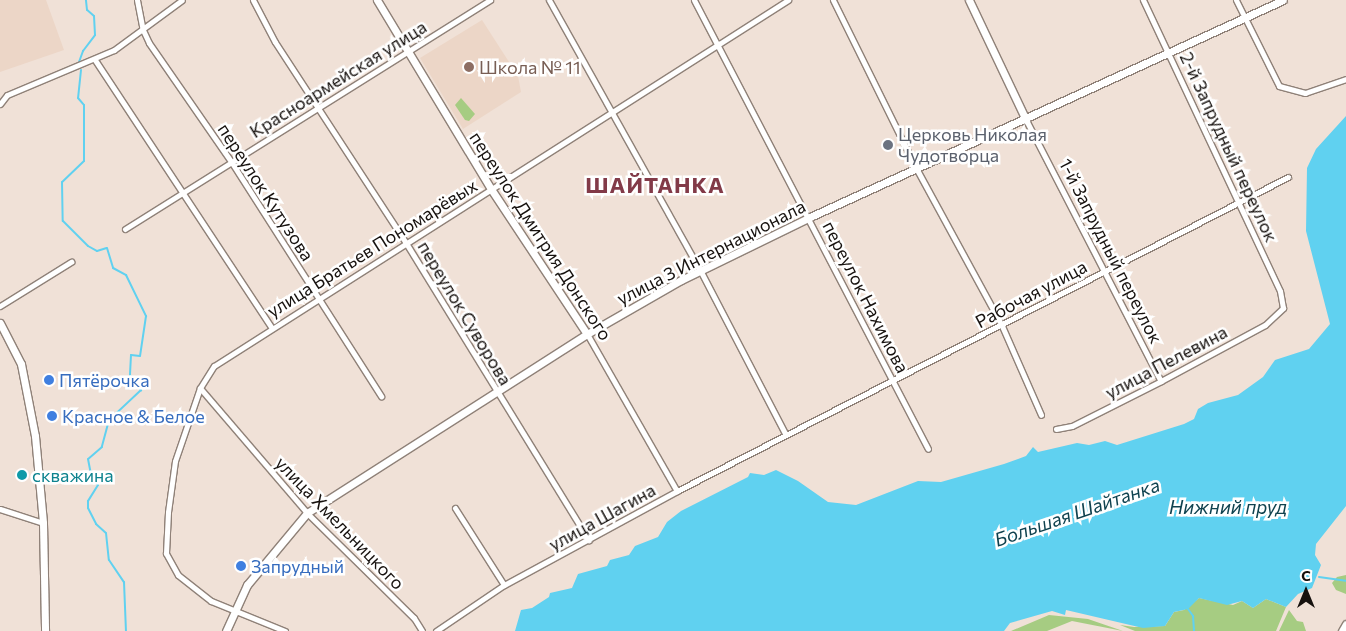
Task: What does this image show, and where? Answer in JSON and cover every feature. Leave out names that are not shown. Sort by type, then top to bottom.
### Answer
[{"type":"street","name":"переулок Кутузова","points":[[137,0],[143,30],[232,163],[381,396]]},
{"type":"street","points":[[0,104],[7,94],[95,60],[143,30],[182,0]]},
{"type":"street","name":"переулок Суворова","points":[[253,0],[316,108],[406,243],[589,540]]},
{"type":"street","name":"переулок Дмитрия Донского","points":[[377,0],[406,51],[491,189],[587,334],[677,491]]},
{"type":"street","name":"Красноармейская улица","points":[[125,229],[183,195],[316,108],[490,0]]},
{"type":"street","points":[[549,0],[700,270],[786,435]]},
{"type":"street","name":"переулок Нахимова","points":[[694,0],[810,217],[928,449]]},
{"type":"street","name":"улица Братьев Пономарёвых","points":[[284,631],[233,612],[212,601],[178,575],[166,553],[168,512],[175,461],[200,388],[214,366],[788,0]]},
{"type":"street","points":[[833,0],[916,168],[1002,326],[1041,415]]},
{"type":"street","name":"1-й Запрудный переулок","points":[[969,0],[1026,120],[1161,381]]},
{"type":"street","name":"2-й Запрудный переулок","points":[[1143,0],[1170,52],[1280,291],[1283,308]]},
{"type":"street","points":[[1236,0],[1279,86],[1306,94],[1346,79]]},
{"type":"street","name":"улица 3 Интернационала","points":[[226,631],[233,612],[249,582],[307,513],[587,334],[700,270],[810,217],[1026,120],[1283,0]]},
{"type":"street","points":[[95,60],[272,328]]},
{"type":"street","name":"Рабочая улица","points":[[786,435],[1002,326],[1105,270],[1288,177]]},
{"type":"street","points":[[0,306],[71,262]]},
{"type":"street","name":"улица Пелевина","points":[[1056,429],[1072,426],[1161,381],[1265,324],[1283,308]]},
{"type":"street","points":[[0,323],[21,364],[34,436],[43,523],[45,631]]},
{"type":"street","name":"улица Хмельницкого","points":[[200,388],[307,513],[414,618],[422,631]]},
{"type":"street","name":"улица Шагина","points":[[436,631],[504,585],[677,491],[786,435]]},
{"type":"street","points":[[455,508],[504,585]]},
{"type":"street","points":[[0,509],[43,523]]},
{"type":"street","points":[[1342,631],[1346,624]]},
{"type":"shaded area","points":[[0,0],[46,0],[64,50],[0,72]]},
{"type":"shaded area","name":"Школа № 11","points":[[482,20],[518,76],[521,92],[463,129],[420,58]]},
{"type":"green space","points":[[461,98],[475,114],[469,121],[465,120],[455,105]]},
{"type":"green space","points":[[1346,575],[1346,594],[1336,590],[1332,583],[1337,577]]},
{"type":"green space","points":[[1199,598],[1233,605],[1242,601],[1253,608],[1266,599],[1286,607],[1276,631],[1135,631],[1120,625],[1134,627],[1165,626],[1174,612],[1184,610]]},
{"type":"green space","points":[[1289,610],[1297,621],[1303,622],[1306,631],[1279,631]]},
{"type":"green space","points":[[1049,615],[1088,619],[1123,631],[1072,621],[1047,631],[1011,631]]},
{"type":"water","name":"Нижний пруд","points":[[1346,116],[1346,506],[1316,544],[1315,555],[1321,565],[1312,588],[1298,594],[1286,607],[1266,599],[1253,608],[1242,601],[1227,605],[1199,598],[1188,609],[1174,612],[1165,626],[1143,628],[1066,610],[1065,615],[1052,611],[1010,623],[1004,631],[515,631],[521,610],[532,608],[549,597],[550,593],[572,588],[578,574],[607,566],[610,560],[629,555],[635,546],[658,537],[667,522],[681,511],[748,477],[750,473],[764,475],[776,470],[798,481],[828,502],[856,505],[918,481],[941,482],[1004,464],[1026,456],[1033,447],[1038,452],[1077,443],[1089,445],[1105,441],[1117,445],[1184,424],[1194,419],[1198,409],[1208,403],[1238,395],[1263,377],[1275,360],[1309,349],[1330,324],[1306,231],[1307,168],[1316,149]]},
{"type":"waterway","points":[[79,62],[83,51],[95,35],[94,16],[87,10],[86,0]]},
{"type":"waterway","points":[[81,70],[78,98],[84,105],[84,161],[62,182],[63,221],[88,246],[97,251],[107,248],[113,268],[126,275],[146,316],[140,356],[131,355],[130,375],[141,390],[109,420],[102,447],[88,459],[91,474],[98,485],[88,501],[88,508],[96,524],[106,533],[109,560],[124,582],[126,631]]},
{"type":"waterway","points":[[1319,577],[1346,581]]},
{"type":"waterway","points":[[1188,609],[1193,616],[1194,631]]},
{"type":"place","name":"Школа № 11","points":[[469,67]]},
{"type":"place","name":"Церковь Николая Чудотворца","points":[[888,145]]},
{"type":"place","name":"Пятёрочка","points":[[49,380]]},
{"type":"place","name":"Красное & Белое","points":[[52,416]]},
{"type":"place","name":"скважина","points":[[22,475]]},
{"type":"place","name":"Запрудный","points":[[241,566]]},
{"type":"district","name":"ШАЙТАНКА","points":[[655,185]]},
{"type":"water label","name":"Большая Шайтанка","points":[[1077,512]]}]
